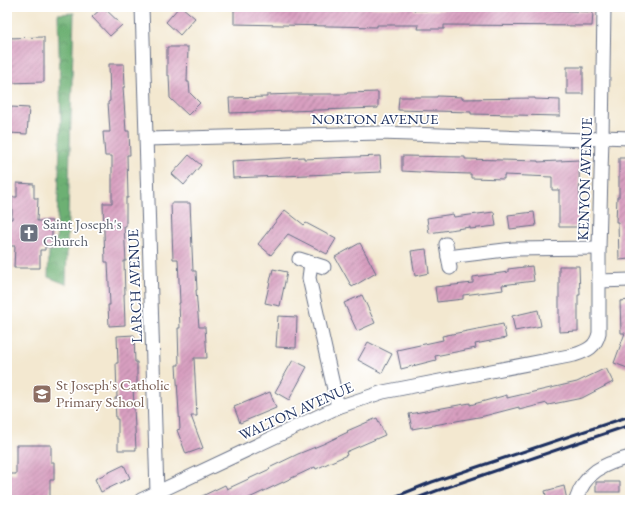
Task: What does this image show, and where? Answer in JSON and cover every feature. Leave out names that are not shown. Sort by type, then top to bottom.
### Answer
[{"type":"street","name":"LARCH AVENUE","points":[[142,7],[157,492]]},
{"type":"street","name":"KENYON AVENUE","points":[[590,349],[595,345],[599,333],[599,248],[604,7]]},
{"type":"street","name":"NORTON AVENUE","points":[[147,139],[380,133],[588,140],[602,137],[630,138]]},
{"type":"street","points":[[446,244],[449,262],[513,249],[599,248]]},
{"type":"street","points":[[311,263],[309,278],[338,407]]},
{"type":"street","points":[[599,280],[630,280]]},
{"type":"street","name":"WALTON AVENUE","points":[[141,500],[338,407],[383,392],[574,355],[590,349]]},
{"type":"street","points":[[576,500],[579,492],[593,472],[611,462],[630,457]]},
{"type":"green space","points":[[74,13],[66,284],[48,277],[49,251],[56,250],[61,120],[58,14]]},
{"type":"building","points":[[103,7],[122,25],[110,36],[92,17]]},
{"type":"building","points":[[179,7],[182,7],[195,18],[180,35],[166,22]]},
{"type":"building","points":[[234,7],[414,8],[414,10],[476,9],[593,12],[592,26],[444,25],[444,29],[418,29],[419,25],[377,25],[377,27],[234,24]]},
{"type":"building","points":[[44,37],[44,82],[7,83],[7,38]]},
{"type":"building","points":[[167,47],[188,47],[187,82],[189,82],[190,93],[200,103],[188,115],[170,98],[169,75],[167,75]]},
{"type":"building","points":[[109,64],[124,64],[125,87],[123,87],[126,131],[129,131],[130,155],[127,155],[128,198],[126,198],[126,226],[124,226],[126,261],[124,261],[125,325],[109,326],[108,305],[110,305],[108,262],[105,262],[103,203],[112,203],[112,156],[105,156],[103,132],[110,132],[108,102],[110,101]]},
{"type":"building","points":[[567,67],[583,67],[583,94],[567,94]]},
{"type":"building","points":[[378,92],[378,108],[230,113],[229,98],[267,97],[267,95]]},
{"type":"building","points":[[399,97],[462,97],[462,99],[535,98],[560,100],[560,116],[471,114],[471,112],[398,110]]},
{"type":"building","points":[[11,107],[29,108],[27,134],[9,133]]},
{"type":"building","points":[[189,155],[201,165],[184,185],[172,174]]},
{"type":"building","points":[[380,156],[381,172],[233,178],[232,161],[304,157],[304,159]]},
{"type":"building","points":[[402,156],[465,157],[465,159],[538,162],[579,160],[580,227],[559,227],[559,190],[552,190],[552,177],[504,175],[504,179],[471,178],[471,174],[402,171]]},
{"type":"building","points":[[619,158],[630,158],[630,259],[619,260],[618,222],[616,222],[617,197],[619,197]]},
{"type":"building","name":"Saint Joseph's Church","points":[[17,183],[34,184],[34,198],[38,198],[37,221],[52,221],[52,247],[45,247],[45,250],[40,250],[40,268],[14,268],[15,246],[7,246],[7,219],[12,219],[12,197],[17,197]]},
{"type":"building","points":[[171,203],[190,203],[193,271],[196,271],[199,327],[205,327],[207,358],[194,358],[197,416],[191,416],[203,448],[186,454],[177,430],[180,429],[176,365],[179,365],[178,328],[180,328],[180,303],[178,259],[173,259]]},
{"type":"building","points":[[285,210],[304,225],[306,223],[336,239],[327,254],[288,234],[271,255],[258,244]]},
{"type":"building","points":[[494,212],[496,226],[470,229],[470,227],[429,233],[427,218],[453,214],[454,217]]},
{"type":"building","points":[[534,212],[536,226],[510,229],[508,215]]},
{"type":"building","points":[[360,243],[376,273],[352,287],[335,257]]},
{"type":"building","points":[[426,249],[429,273],[415,276],[411,251]]},
{"type":"building","points":[[532,266],[534,281],[502,285],[503,290],[463,295],[463,299],[437,302],[435,287],[473,283],[473,277],[508,272],[508,269]]},
{"type":"building","points":[[559,266],[579,266],[580,295],[578,295],[578,331],[559,332]]},
{"type":"building","points":[[273,269],[287,272],[280,306],[265,303]]},
{"type":"building","points":[[362,295],[375,323],[357,331],[344,303]]},
{"type":"building","points":[[630,300],[630,369],[614,363],[625,333],[621,333],[620,301]]},
{"type":"building","points":[[538,310],[541,326],[515,331],[512,316]]},
{"type":"building","points":[[278,316],[297,317],[296,348],[276,347]]},
{"type":"building","points":[[503,324],[506,338],[475,344],[476,348],[435,356],[436,360],[401,369],[397,350],[443,340],[442,336]]},
{"type":"building","points":[[134,335],[135,362],[137,362],[137,386],[133,386],[136,450],[118,450],[118,419],[116,419],[115,398],[117,398],[117,336]]},
{"type":"building","points":[[368,342],[392,354],[382,373],[358,360]]},
{"type":"building","points":[[293,360],[307,367],[289,400],[275,392]]},
{"type":"building","points":[[606,368],[613,382],[582,398],[548,405],[547,403],[519,410],[519,407],[484,416],[412,429],[409,414],[470,403],[470,405],[507,395],[507,398],[577,382]]},
{"type":"building","points":[[270,392],[276,408],[240,423],[234,407]]},
{"type":"building","points":[[377,418],[385,435],[346,452],[347,455],[316,469],[315,467],[245,500],[194,500],[225,485],[227,489],[298,454],[323,444],[348,432],[347,431]]},
{"type":"building","points":[[16,445],[51,445],[51,462],[54,462],[54,480],[50,480],[50,500],[7,500],[7,474],[16,474]]},
{"type":"building","points":[[124,465],[130,478],[101,492],[95,479]]},
{"type":"building","points":[[596,482],[620,482],[620,492],[596,492]]},
{"type":"building","points":[[564,486],[567,500],[547,500],[545,491]]},
{"type":"railway","points":[[387,500],[432,482],[630,416]]},
{"type":"railway","points":[[412,500],[630,425]]},
{"type":"place","name":"Saint Joseph's Church","points":[[29,233]]},
{"type":"place","name":"St Joseph's Catholic Primary School","points":[[42,394]]}]
